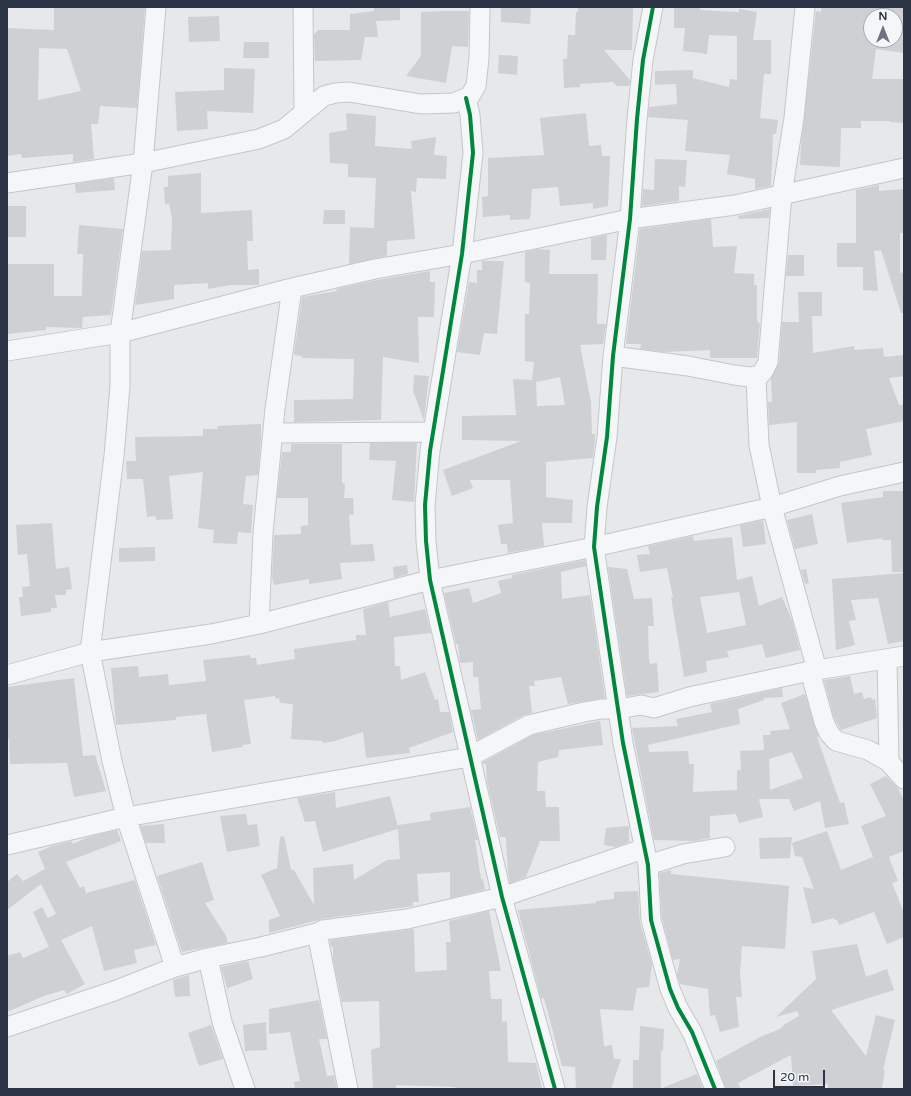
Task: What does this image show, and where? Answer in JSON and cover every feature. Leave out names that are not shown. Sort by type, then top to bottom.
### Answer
[{"type":"street","points":[[156,7],[143,163],[120,333],[120,386],[114,456],[90,652],[112,761],[126,817],[175,967]]},
{"type":"street","points":[[303,7],[304,112]]},
{"type":"street","points":[[7,183],[143,163],[259,140],[284,129],[324,96],[335,93],[349,92],[421,104],[454,103],[470,96],[476,86],[479,58],[480,7]]},
{"type":"street","points":[[654,7],[644,60],[637,118],[630,219],[613,356],[607,430],[597,507],[594,547],[629,774],[645,857],[651,920],[670,989],[678,1008],[692,1032],[715,1089]]},
{"type":"street","points":[[805,7],[794,118],[782,194],[768,362],[756,379],[759,445],[772,507],[814,671],[824,722],[829,733],[836,741],[868,750],[889,762],[904,779]]},
{"type":"street","points":[[466,98],[471,122],[473,153],[462,254],[433,432],[425,505],[426,541],[430,580],[469,758],[502,898],[555,1089]]},
{"type":"street","points":[[7,351],[120,333],[292,288],[376,269],[462,254],[630,219],[735,205],[904,168]]},
{"type":"street","points":[[259,624],[263,533],[274,433],[275,408],[292,288]]},
{"type":"street","points":[[613,356],[688,366],[734,376],[750,377],[760,375]]},
{"type":"street","points":[[274,433],[433,432]]},
{"type":"street","points":[[7,675],[90,652],[211,634],[259,624],[430,580],[594,547],[772,507],[840,486],[904,472]]},
{"type":"street","points":[[7,845],[126,817],[469,758],[530,725],[584,712],[602,709],[619,710],[641,705],[654,708],[689,697],[814,671],[895,658],[889,762]]},
{"type":"street","points":[[7,1027],[114,991],[175,967],[208,958],[318,933],[324,930],[407,919],[502,898],[645,857],[683,854],[725,848]]},
{"type":"street","points":[[318,933],[348,1089]]},
{"type":"street","points":[[208,958],[222,1022],[245,1089]]},
{"type":"building","points":[[54,7],[145,7],[137,108],[100,106],[98,124],[91,124],[94,159],[73,162],[73,154],[22,158],[21,154],[7,156],[7,28],[54,30]],"holes":[[[39,48],[67,49],[81,91],[38,100]]]},
{"type":"building","points":[[374,7],[400,7],[400,20],[376,21],[378,37],[365,37],[361,60],[315,61],[314,35],[318,30],[350,30],[350,14],[374,11]]},
{"type":"building","points":[[501,7],[531,7],[530,24],[501,22]]},
{"type":"building","points":[[578,7],[633,7],[632,50],[604,50],[630,80],[629,86],[617,86],[613,82],[580,84],[580,87],[564,88],[563,59],[567,59],[568,35],[575,35],[576,12],[578,12]]},
{"type":"building","points":[[674,7],[701,7],[700,10],[739,12],[739,9],[757,12],[753,40],[771,40],[771,74],[764,74],[760,118],[778,120],[776,134],[773,134],[771,186],[755,189],[755,179],[727,174],[730,155],[685,151],[688,120],[648,117],[649,107],[677,104],[676,84],[655,85],[655,71],[693,70],[693,78],[729,87],[730,79],[737,80],[737,36],[709,35],[707,54],[683,51],[685,28],[674,28]]},
{"type":"building","points":[[821,7],[904,7],[904,53],[876,49],[872,79],[904,79],[903,123],[890,121],[861,121],[861,128],[841,128],[840,167],[800,165],[816,11],[821,12]]},
{"type":"building","points":[[469,11],[468,47],[452,46],[446,83],[406,76],[421,56],[421,12]]},
{"type":"building","points":[[219,16],[220,41],[189,42],[188,17]]},
{"type":"building","points":[[244,42],[269,42],[269,58],[243,58]]},
{"type":"building","points":[[499,55],[518,56],[517,75],[498,73]]},
{"type":"building","points":[[224,68],[255,69],[253,113],[207,111],[208,129],[177,131],[175,92],[224,90]]},
{"type":"building","points":[[346,113],[376,116],[375,146],[412,149],[411,141],[436,137],[434,155],[447,156],[446,179],[417,178],[416,192],[411,191],[415,239],[387,241],[387,256],[349,264],[350,227],[374,228],[376,178],[348,177],[348,164],[330,163],[329,133],[347,130]]},
{"type":"building","points":[[586,113],[589,146],[601,145],[602,156],[610,156],[608,206],[593,209],[593,203],[560,206],[558,187],[532,189],[530,219],[510,220],[510,215],[483,217],[482,197],[488,196],[488,158],[544,155],[540,118]]},
{"type":"building","points":[[655,159],[687,160],[685,187],[679,186],[679,201],[642,206],[643,189],[654,190]]},
{"type":"building","points":[[201,173],[201,213],[252,210],[253,241],[247,241],[248,270],[259,269],[259,285],[230,285],[208,289],[208,283],[174,285],[174,299],[135,305],[142,251],[171,250],[172,218],[169,204],[165,204],[164,187],[168,187],[168,176]]},
{"type":"building","points":[[114,178],[115,190],[76,193],[75,184]]},
{"type":"building","points":[[879,185],[879,191],[904,189],[904,233],[900,233],[900,273],[904,272],[904,313],[901,313],[881,250],[874,251],[878,291],[863,290],[863,267],[837,267],[837,243],[856,243],[856,190]]},
{"type":"building","points":[[7,206],[26,206],[26,237],[7,237]]},
{"type":"building","points":[[770,209],[769,218],[739,219],[738,216]]},
{"type":"building","points":[[324,210],[345,210],[345,224],[323,224]]},
{"type":"building","points":[[711,219],[713,247],[737,246],[734,273],[754,274],[754,285],[757,285],[757,316],[758,323],[760,323],[757,358],[710,358],[710,350],[664,352],[640,349],[641,344],[626,344],[640,229]]},
{"type":"building","points":[[79,225],[123,229],[111,315],[83,317],[82,328],[46,327],[46,330],[7,334],[7,264],[54,264],[54,296],[82,296],[83,254],[77,254]]},
{"type":"building","points":[[607,235],[606,260],[591,260],[591,238]]},
{"type":"building","points":[[539,249],[550,250],[549,274],[598,274],[597,324],[606,324],[603,344],[580,345],[591,402],[592,434],[595,434],[593,458],[546,462],[546,497],[573,500],[572,523],[542,523],[544,546],[508,553],[507,544],[501,544],[498,525],[513,523],[510,480],[470,480],[473,488],[452,496],[443,470],[521,441],[462,440],[462,416],[516,415],[513,379],[532,380],[534,362],[525,361],[525,314],[529,314],[530,283],[525,282],[525,252]],"holes":[[[560,377],[565,405],[537,406],[536,382]]]},
{"type":"building","points":[[788,255],[804,255],[804,276],[786,276]]},
{"type":"building","points":[[482,261],[504,261],[497,334],[484,333],[480,355],[457,352],[469,282],[477,283],[477,270],[482,270]]},
{"type":"building","points":[[430,271],[430,282],[435,282],[434,317],[418,317],[419,363],[383,357],[381,420],[294,422],[294,400],[353,399],[354,359],[302,358],[302,356],[294,355],[302,297],[337,291],[336,289],[377,280]]},
{"type":"building","points":[[798,292],[822,292],[822,316],[812,316],[813,353],[854,346],[855,350],[883,348],[884,357],[904,355],[904,376],[889,378],[899,405],[904,405],[904,421],[866,429],[872,455],[840,462],[840,468],[816,470],[816,473],[797,473],[797,422],[769,425],[768,402],[772,402],[771,378],[779,363],[782,322],[799,322]]},
{"type":"building","points":[[414,375],[429,376],[424,420],[413,391]]},
{"type":"building","points":[[261,424],[258,475],[246,476],[243,504],[253,505],[251,533],[238,532],[237,544],[213,543],[214,530],[198,528],[203,472],[169,476],[173,519],[156,520],[156,516],[147,517],[143,479],[127,479],[126,461],[136,461],[135,437],[203,436],[203,429],[218,429],[217,426]]},
{"type":"building","points":[[370,443],[417,443],[414,502],[392,500],[396,461],[369,460]]},
{"type":"building","points":[[291,444],[342,444],[342,483],[345,484],[344,498],[353,498],[354,514],[349,515],[351,545],[373,544],[375,561],[340,563],[342,579],[309,584],[309,579],[274,585],[272,577],[274,535],[301,534],[301,526],[308,525],[308,498],[277,498],[282,452],[291,452]]},
{"type":"building","points":[[883,491],[904,491],[904,572],[892,572],[891,540],[882,540],[883,538],[847,543],[841,503],[883,497]]},
{"type":"building","points":[[812,514],[818,544],[795,549],[787,520]]},
{"type":"building","points":[[763,520],[766,544],[743,547],[740,525]]},
{"type":"building","points":[[52,523],[56,569],[69,567],[72,589],[66,590],[66,595],[55,595],[57,608],[51,608],[51,612],[21,616],[19,597],[23,597],[22,587],[30,586],[27,554],[18,555],[16,525]]},
{"type":"building","points":[[693,536],[694,541],[732,537],[737,580],[752,576],[759,606],[782,597],[792,620],[800,650],[766,658],[762,644],[727,651],[729,657],[706,661],[707,672],[684,677],[671,597],[673,597],[667,568],[640,572],[637,555],[650,554],[648,546]],"holes":[[[739,592],[746,625],[707,633],[700,597]]]},
{"type":"building","points":[[155,547],[155,561],[119,562],[119,548]]},
{"type":"building","points":[[585,560],[586,566],[561,572],[562,599],[590,595],[605,698],[568,704],[561,677],[534,681],[535,686],[529,686],[532,713],[524,715],[478,740],[471,710],[481,709],[478,677],[473,677],[473,662],[460,663],[458,644],[456,644],[444,593],[469,588],[473,603],[501,593],[498,581],[512,578],[512,575]]},
{"type":"building","points":[[407,565],[408,574],[394,578],[393,567]]},
{"type":"building","points":[[608,567],[627,569],[634,599],[652,598],[654,626],[648,626],[649,660],[650,664],[657,663],[659,692],[627,696]]},
{"type":"building","points":[[806,569],[809,583],[805,584],[801,570]]},
{"type":"building","points":[[904,573],[904,641],[888,644],[878,598],[851,600],[856,620],[849,621],[855,645],[836,650],[832,579]]},
{"type":"building","points":[[388,602],[390,617],[425,609],[431,633],[394,637],[395,666],[400,666],[401,680],[425,672],[435,700],[438,699],[440,712],[449,712],[453,732],[409,748],[410,753],[366,758],[363,732],[335,741],[323,743],[322,741],[291,739],[293,704],[280,703],[279,698],[276,699],[275,696],[244,700],[251,744],[242,745],[243,747],[212,752],[206,714],[176,717],[176,720],[116,725],[111,668],[138,666],[139,677],[168,674],[169,685],[206,681],[203,660],[250,655],[250,658],[256,658],[257,665],[295,659],[294,649],[356,640],[356,635],[366,635],[363,609]]},
{"type":"building","points":[[850,676],[854,694],[862,692],[864,699],[871,697],[872,700],[875,699],[877,718],[841,730],[834,718],[824,680]]},
{"type":"building","points":[[74,678],[83,756],[95,755],[106,791],[74,797],[67,763],[10,764],[9,739],[7,739],[7,687]]},
{"type":"building","points":[[782,688],[783,697],[764,698],[764,700],[738,709],[740,724],[648,745],[649,752],[688,751],[689,764],[694,764],[693,792],[737,790],[737,770],[741,770],[740,751],[764,750],[763,735],[771,735],[770,731],[790,729],[781,703],[805,694],[819,737],[817,737],[840,803],[844,802],[849,824],[825,828],[820,801],[794,811],[789,799],[759,799],[763,817],[739,823],[736,814],[710,816],[710,838],[695,841],[654,840],[632,728],[678,726],[676,719],[712,712],[710,704]],"holes":[[[792,752],[803,778],[770,790],[769,759]]]},
{"type":"building","points":[[600,721],[603,745],[559,750],[558,757],[538,762],[537,791],[545,791],[546,807],[559,807],[560,841],[540,841],[526,877],[510,883],[506,839],[505,837],[500,837],[487,781],[486,764],[483,764],[483,762],[533,735]]},
{"type":"building","points":[[886,776],[898,788],[904,800],[904,851],[889,857],[898,881],[892,883],[904,913],[904,937],[887,944],[874,912],[839,925],[837,920],[834,920],[834,918],[812,924],[803,887],[814,889],[802,857],[795,856],[792,843],[827,831],[841,870],[873,857],[861,826],[886,816],[870,784]]},
{"type":"building","points":[[335,792],[336,808],[390,796],[398,827],[398,825],[431,820],[430,813],[470,807],[478,840],[475,840],[481,879],[483,879],[485,890],[450,898],[450,872],[417,874],[419,902],[413,902],[413,906],[322,919],[269,933],[269,920],[280,916],[261,875],[277,868],[280,837],[284,836],[291,870],[294,870],[314,905],[313,868],[353,864],[354,880],[387,860],[400,859],[398,829],[323,852],[315,821],[305,822],[297,798]]},
{"type":"building","points":[[246,814],[248,825],[257,824],[260,846],[227,852],[220,816]]},
{"type":"building","points":[[164,824],[165,843],[146,843],[140,826]]},
{"type":"building","points":[[629,826],[629,842],[616,847],[604,845],[606,828]]},
{"type":"building","points":[[117,830],[121,841],[66,862],[80,888],[84,886],[86,893],[135,880],[156,945],[134,950],[137,963],[104,971],[92,926],[61,940],[85,984],[67,994],[64,990],[44,996],[7,1012],[7,956],[20,952],[23,958],[49,947],[33,912],[42,907],[48,918],[56,914],[41,884],[7,910],[7,882],[17,874],[23,881],[45,869],[38,852],[52,846],[72,841],[73,844],[88,837]]},
{"type":"building","points":[[792,837],[790,858],[760,859],[759,838]]},
{"type":"building","points":[[202,862],[214,900],[205,903],[226,936],[228,943],[182,952],[157,876]]},
{"type":"building","points":[[671,870],[671,874],[789,886],[785,949],[742,946],[740,973],[742,997],[736,997],[739,1027],[720,1032],[715,1015],[710,1016],[708,989],[680,984],[677,975],[680,959],[673,960],[662,918],[659,873]]},
{"type":"building","points":[[638,891],[640,923],[652,964],[649,987],[637,988],[633,1011],[600,1009],[604,1046],[612,1045],[614,1059],[621,1059],[611,1089],[576,1089],[575,1067],[562,1066],[544,998],[541,998],[518,910],[596,903],[596,901],[614,899],[614,892]]},
{"type":"building","points":[[489,911],[501,971],[489,971],[491,999],[502,999],[502,1022],[507,1021],[508,1062],[536,1063],[542,1089],[456,1089],[455,1087],[396,1085],[396,1089],[373,1089],[371,1050],[380,1047],[379,1001],[342,1002],[333,959],[333,947],[331,947],[330,940],[414,929],[415,972],[447,970],[446,942],[451,942],[449,921]]},
{"type":"building","points":[[857,944],[866,977],[887,969],[894,990],[831,1010],[866,1056],[876,1015],[895,1020],[883,1070],[885,1070],[882,1089],[828,1089],[828,1084],[793,1086],[791,1055],[738,1083],[741,1089],[726,1089],[716,1061],[762,1036],[780,1029],[785,1024],[799,1016],[797,1011],[776,1017],[816,979],[812,951]]},
{"type":"building","points":[[248,961],[253,979],[228,988],[228,991],[221,967]]},
{"type":"building","points":[[189,975],[190,996],[175,997],[173,980]]},
{"type":"building","points":[[319,1000],[327,1039],[319,1039],[327,1076],[334,1075],[337,1089],[295,1089],[294,1082],[300,1081],[290,1032],[269,1034],[269,1009]]},
{"type":"building","points":[[266,1022],[267,1050],[245,1051],[243,1025]]},
{"type":"building","points":[[211,1025],[223,1059],[199,1066],[188,1033]]},
{"type":"building","points":[[640,1026],[664,1029],[663,1051],[661,1051],[661,1089],[633,1089],[633,1060],[639,1060]]},
{"type":"building","points":[[697,1074],[703,1089],[662,1088]]},
{"type":"cycle path","points":[[653,7],[643,60],[630,219],[613,356],[607,437],[597,507],[594,547],[623,743],[648,865],[651,920],[670,989],[678,1008],[692,1032],[715,1089]]},
{"type":"cycle path","points":[[466,98],[470,115],[473,153],[462,254],[430,451],[425,505],[426,541],[430,580],[502,897],[555,1089]]}]
